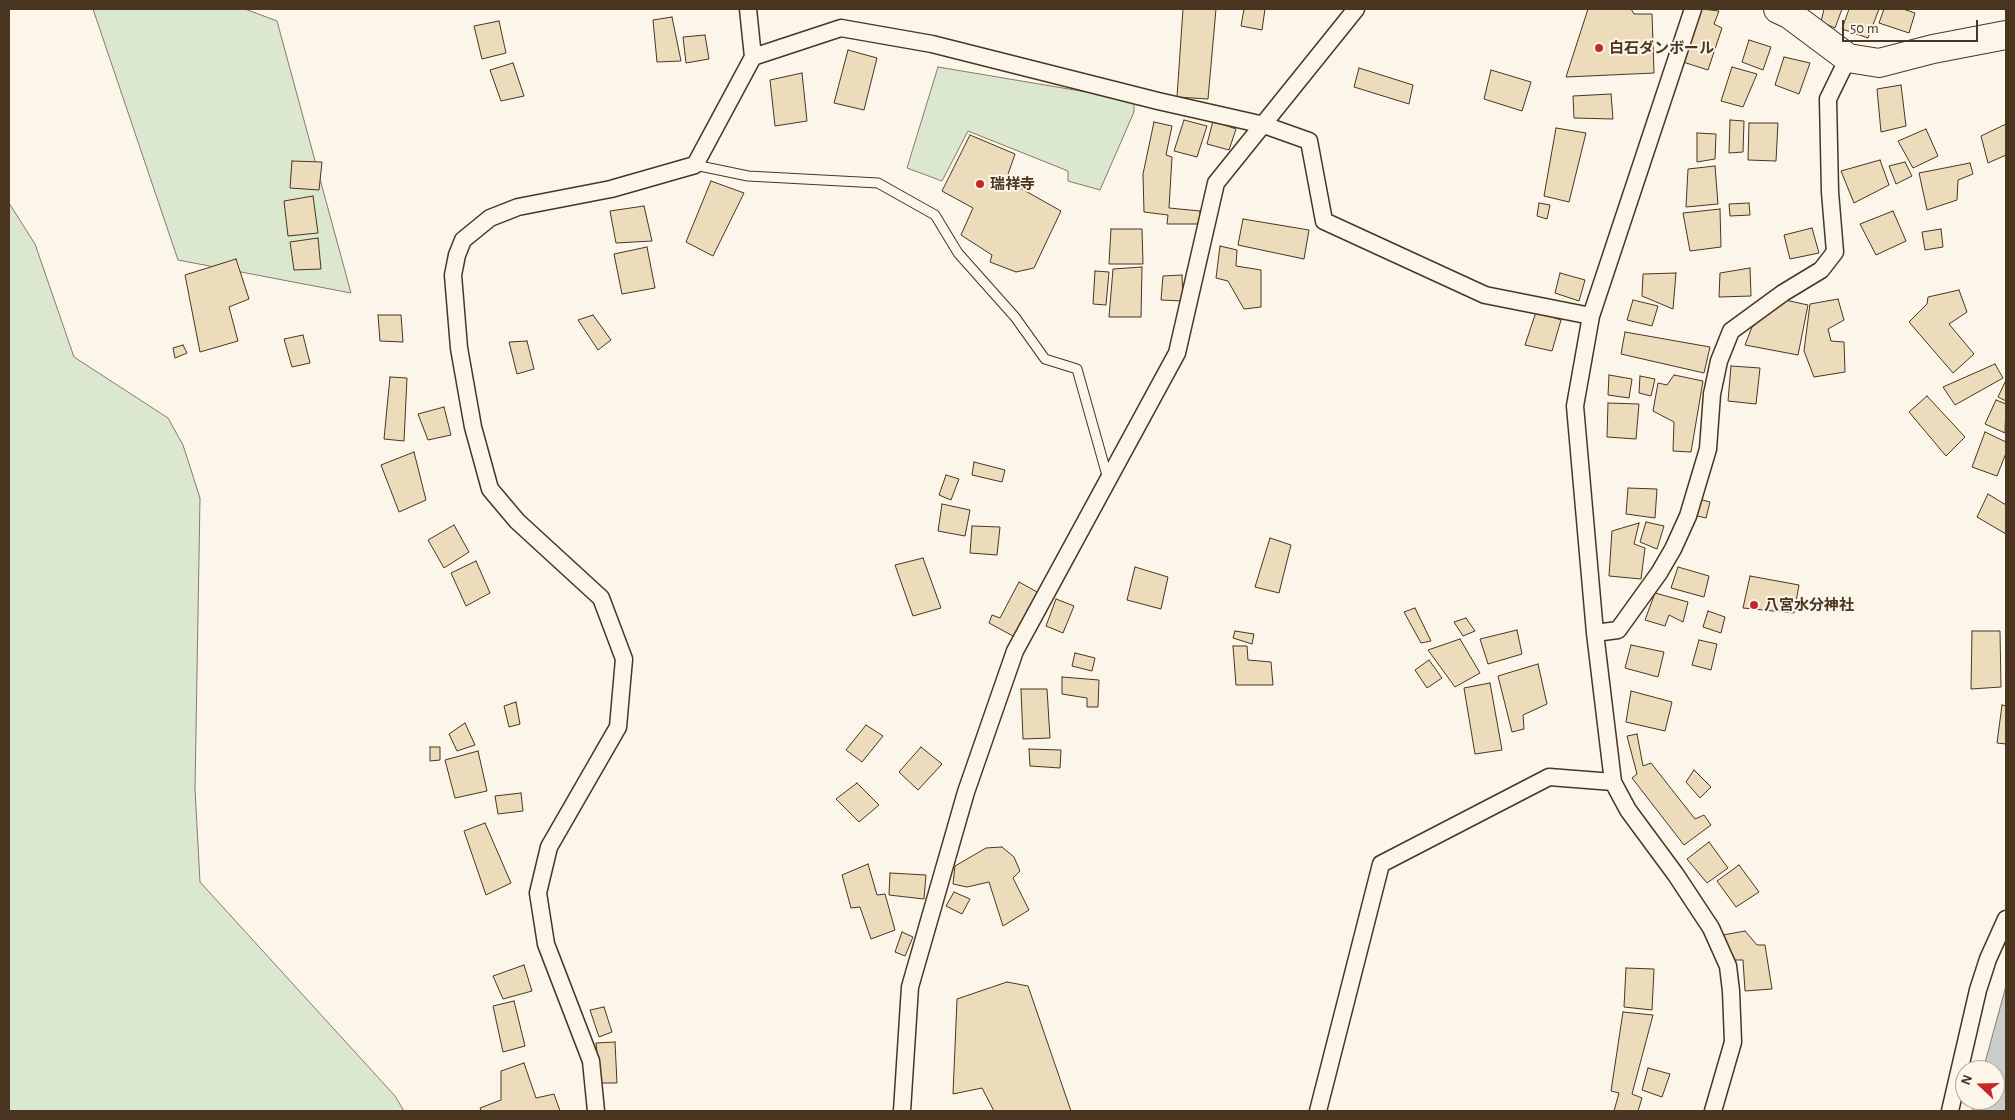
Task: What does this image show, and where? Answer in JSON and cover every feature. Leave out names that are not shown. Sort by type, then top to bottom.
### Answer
[{"type":"highway","points":[[1778,9],[1789,14],[1848,58],[1879,63],[2006,34]]},
{"type":"street","points":[[596,1111],[590,1061],[546,944],[538,893],[549,847],[618,727],[624,659],[601,598],[517,521],[490,488],[473,427],[459,348],[453,275],[457,255],[463,240],[490,218],[518,207],[611,188],[696,165],[753,57],[748,9]]},
{"type":"street","points":[[902,1111],[910,986],[966,792],[1015,651],[1177,352],[1216,182],[1356,9]]},
{"type":"street","points":[[1693,9],[1591,316],[1575,406],[1595,633],[1613,782],[1628,810],[1676,875],[1711,928],[1728,966],[1732,999],[1733,1042],[1713,1111]]},
{"type":"street","points":[[753,57],[841,28],[932,44],[1158,101],[1264,124],[1309,140],[1324,221],[1486,295],[1591,316]]},
{"type":"street","points":[[1595,633],[1618,630],[1659,573],[1673,549],[1688,516],[1708,449],[1712,394],[1719,361],[1731,331],[1783,293],[1822,270],[1835,252],[1830,192],[1828,98],[1848,58]]},
{"type":"street","points":[[1318,1111],[1381,864],[1549,777],[1613,782]]},
{"type":"street","points":[[1950,1111],[1978,990],[1988,959],[2006,919]]},
{"type":"lane","points":[[696,165],[748,176],[878,183],[935,215],[958,253],[1015,316],[1045,359],[1078,369],[1108,479]]},
{"type":"green space","points":[[93,9],[245,9],[277,21],[351,293],[178,260]]},
{"type":"green space","points":[[938,67],[1134,100],[1134,112],[1100,190],[1068,181],[1068,171],[968,131],[942,181],[907,168]]},
{"type":"green space","points":[[9,203],[35,244],[74,357],[168,418],[183,445],[200,498],[195,789],[200,882],[395,1096],[404,1111],[9,1111]]},
{"type":"shaded area","points":[[2006,986],[2006,1111],[1972,1111],[2005,1110],[2005,1060],[1986,1060]]},
{"type":"building","points":[[1183,9],[1216,9],[1208,99],[1177,97]]},
{"type":"building","points":[[1244,9],[1265,9],[1262,30],[1241,26]]},
{"type":"building","points":[[1588,9],[1631,9],[1634,14],[1652,14],[1654,73],[1566,77]]},
{"type":"building","points":[[1702,9],[1719,11],[1714,24],[1722,28],[1708,70],[1683,62]]},
{"type":"building","points":[[1824,9],[1842,9],[1835,28],[1821,22]]},
{"type":"building","points":[[1849,9],[1879,9],[1868,38],[1842,29]]},
{"type":"building","points":[[1884,9],[1903,9],[1915,13],[1909,33],[1879,23]]},
{"type":"building","points":[[672,17],[681,61],[657,62],[653,20]]},
{"type":"building","points":[[499,21],[506,53],[482,59],[474,26]]},
{"type":"building","points":[[705,35],[709,59],[686,63],[683,37]]},
{"type":"building","points":[[1749,40],[1771,47],[1763,70],[1742,62]]},
{"type":"building","points":[[848,50],[877,58],[864,110],[834,103]]},
{"type":"building","points":[[1784,57],[1810,63],[1799,94],[1775,85]]},
{"type":"building","points":[[513,63],[524,96],[501,101],[490,70]]},
{"type":"building","points":[[1732,67],[1757,74],[1743,107],[1721,101]]},
{"type":"building","points":[[1359,68],[1413,85],[1409,104],[1354,87]]},
{"type":"building","points":[[1491,70],[1531,82],[1522,111],[1484,99]]},
{"type":"building","points":[[802,73],[807,121],[775,126],[770,80]]},
{"type":"building","points":[[1901,85],[1906,126],[1881,132],[1877,89]]},
{"type":"building","points":[[1611,94],[1613,119],[1574,118],[1573,96]]},
{"type":"building","points":[[1184,120],[1207,126],[1197,157],[1174,151]]},
{"type":"building","points":[[1730,120],[1744,121],[1743,152],[1729,153]]},
{"type":"building","points":[[1213,121],[1236,129],[1229,150],[1207,144]]},
{"type":"building","points":[[1154,122],[1172,126],[1166,155],[1172,157],[1169,208],[1200,211],[1200,224],[1167,224],[1168,215],[1144,212],[1143,174]]},
{"type":"building","points":[[1749,123],[1778,123],[1776,161],[1748,160]]},
{"type":"building","points":[[2006,124],[2006,155],[1988,163],[1981,136]]},
{"type":"building","points":[[1556,128],[1586,133],[1569,202],[1544,196]]},
{"type":"building","points":[[1926,129],[1938,156],[1913,168],[1898,141]]},
{"type":"building","points":[[1697,133],[1716,134],[1715,159],[1697,162]]},
{"type":"building","points":[[970,135],[1015,154],[1006,180],[1061,211],[1034,268],[1016,272],[990,262],[992,255],[961,235],[973,208],[942,191]]},
{"type":"building","points":[[1880,160],[1889,185],[1854,203],[1841,171]]},
{"type":"building","points":[[292,161],[322,162],[319,190],[290,188]]},
{"type":"building","points":[[1905,162],[1912,176],[1896,184],[1889,166]]},
{"type":"building","points":[[1970,163],[1973,174],[1958,180],[1957,200],[1927,210],[1919,173]]},
{"type":"building","points":[[1715,166],[1718,204],[1686,207],[1688,169]]},
{"type":"building","points":[[711,181],[744,193],[713,256],[686,242]]},
{"type":"building","points":[[313,196],[318,233],[288,236],[284,201]]},
{"type":"building","points":[[1539,203],[1550,205],[1547,219],[1537,216]]},
{"type":"building","points":[[1749,203],[1750,215],[1730,216],[1729,204]]},
{"type":"building","points":[[644,206],[652,241],[616,243],[610,211]]},
{"type":"building","points":[[1720,209],[1721,247],[1690,251],[1683,213]]},
{"type":"building","points":[[1893,211],[1906,241],[1876,255],[1860,224]]},
{"type":"building","points":[[1243,219],[1309,230],[1304,259],[1238,245]]},
{"type":"building","points":[[1812,228],[1819,253],[1790,259],[1784,235]]},
{"type":"building","points":[[1111,229],[1142,229],[1143,264],[1109,264]]},
{"type":"building","points":[[1941,229],[1943,247],[1925,250],[1922,232]]},
{"type":"building","points":[[318,238],[321,269],[294,270],[290,242]]},
{"type":"building","points":[[1220,246],[1237,250],[1236,266],[1261,270],[1261,307],[1244,309],[1228,281],[1216,278]]},
{"type":"building","points":[[647,247],[655,288],[622,294],[614,254]]},
{"type":"building","points":[[236,259],[249,299],[229,307],[238,341],[200,352],[185,275]]},
{"type":"building","points":[[1142,267],[1141,317],[1109,317],[1113,269]]},
{"type":"building","points":[[1750,268],[1751,296],[1719,297],[1720,273]]},
{"type":"building","points":[[1095,271],[1109,272],[1106,305],[1093,304]]},
{"type":"building","points":[[1560,273],[1585,280],[1579,301],[1555,293]]},
{"type":"building","points":[[1676,273],[1673,309],[1642,296],[1643,274]]},
{"type":"building","points":[[1182,275],[1183,301],[1161,300],[1163,276]]},
{"type":"building","points":[[1959,290],[1967,312],[1949,324],[1974,354],[1953,373],[1909,322],[1927,304],[1928,297]]},
{"type":"building","points":[[1838,299],[1844,320],[1828,329],[1831,341],[1844,342],[1845,372],[1814,377],[1804,351],[1810,304]]},
{"type":"building","points":[[1633,300],[1658,306],[1652,326],[1627,320]]},
{"type":"building","points":[[1785,300],[1808,305],[1798,355],[1745,345],[1752,327]]},
{"type":"building","points":[[1536,312],[1561,320],[1552,351],[1525,345]]},
{"type":"building","points":[[378,315],[401,315],[403,342],[380,341]]},
{"type":"building","points":[[593,315],[611,340],[598,350],[578,320]]},
{"type":"building","points":[[1625,332],[1710,347],[1704,373],[1621,354]]},
{"type":"building","points":[[303,335],[310,363],[292,367],[284,339]]},
{"type":"building","points":[[527,341],[534,369],[517,374],[509,342]]},
{"type":"building","points":[[183,345],[187,353],[175,358],[173,348]]},
{"type":"building","points":[[1995,364],[2003,378],[1955,405],[1943,387]]},
{"type":"building","points":[[1731,366],[1760,368],[1756,404],[1728,401]]},
{"type":"building","points":[[1609,375],[1632,379],[1629,398],[1608,395]]},
{"type":"building","points":[[1674,375],[1703,381],[1691,452],[1673,451],[1674,422],[1653,411],[1658,383],[1667,385]]},
{"type":"building","points":[[1640,376],[1655,379],[1651,396],[1639,393]]},
{"type":"building","points":[[390,377],[407,378],[404,441],[384,439]]},
{"type":"building","points":[[2006,380],[2006,401],[1998,397]]},
{"type":"building","points":[[1927,396],[1965,437],[1946,456],[1909,412]]},
{"type":"building","points":[[1996,400],[2006,404],[2005,433],[1985,424]]},
{"type":"building","points":[[1608,403],[1639,404],[1636,439],[1607,437]]},
{"type":"building","points":[[444,407],[451,435],[428,440],[418,414]]},
{"type":"building","points":[[1985,432],[2006,442],[2006,453],[1997,476],[1972,467]]},
{"type":"building","points":[[414,452],[426,500],[399,512],[381,465]]},
{"type":"building","points":[[974,462],[1005,470],[1002,482],[972,475]]},
{"type":"building","points":[[946,475],[959,479],[951,500],[939,495]]},
{"type":"building","points":[[1628,488],[1657,489],[1655,518],[1626,514]]},
{"type":"building","points":[[1988,494],[2006,505],[2006,534],[1977,517]]},
{"type":"building","points":[[1699,499],[1710,502],[1706,518],[1693,515]]},
{"type":"building","points":[[942,504],[970,510],[965,536],[938,531]]},
{"type":"building","points":[[1646,522],[1664,526],[1657,549],[1640,542]]},
{"type":"building","points":[[1639,523],[1634,544],[1645,548],[1641,579],[1609,576],[1612,531]]},
{"type":"building","points":[[454,525],[469,552],[444,568],[428,540]]},
{"type":"building","points":[[972,526],[1000,527],[997,555],[970,553]]},
{"type":"building","points":[[1270,538],[1291,545],[1279,593],[1255,587]]},
{"type":"building","points":[[923,558],[941,608],[913,616],[895,565]]},
{"type":"building","points":[[476,561],[490,593],[466,606],[451,573]]},
{"type":"building","points":[[1135,567],[1168,577],[1161,609],[1127,600]]},
{"type":"building","points":[[1678,567],[1709,576],[1704,597],[1671,588]]},
{"type":"building","points":[[1750,576],[1799,585],[1794,613],[1743,608]]},
{"type":"building","points":[[1019,582],[1039,593],[1013,636],[989,623],[992,615],[1000,618]]},
{"type":"building","points":[[1655,593],[1688,602],[1683,622],[1669,615],[1665,626],[1645,620]]},
{"type":"building","points":[[1056,599],[1074,606],[1063,633],[1046,626]]},
{"type":"building","points":[[1415,608],[1431,641],[1421,643],[1404,612]]},
{"type":"building","points":[[1708,611],[1725,617],[1721,633],[1703,627]]},
{"type":"building","points":[[1466,618],[1475,631],[1463,636],[1454,622]]},
{"type":"building","points":[[1517,630],[1522,654],[1488,664],[1480,639]]},
{"type":"building","points":[[1235,631],[1254,634],[1252,644],[1233,638]]},
{"type":"building","points":[[1972,631],[2000,631],[2001,687],[1971,689]]},
{"type":"building","points":[[1460,639],[1480,673],[1455,687],[1428,650]]},
{"type":"building","points":[[1699,640],[1717,644],[1711,670],[1692,665]]},
{"type":"building","points":[[1631,645],[1664,652],[1658,677],[1625,668]]},
{"type":"building","points":[[1233,646],[1247,646],[1248,660],[1271,662],[1273,685],[1236,685]]},
{"type":"building","points":[[1075,653],[1095,658],[1092,671],[1072,666]]},
{"type":"building","points":[[1429,660],[1442,678],[1427,688],[1415,670]]},
{"type":"building","points":[[1538,664],[1547,704],[1523,715],[1524,729],[1512,732],[1498,676]]},
{"type":"building","points":[[1062,677],[1099,680],[1098,707],[1087,707],[1087,698],[1062,694]]},
{"type":"building","points":[[1490,683],[1502,750],[1475,754],[1464,688]]},
{"type":"building","points":[[1021,689],[1047,689],[1050,738],[1023,739]]},
{"type":"building","points":[[1631,691],[1672,702],[1665,731],[1626,722]]},
{"type":"building","points":[[516,702],[520,724],[509,727],[504,706]]},
{"type":"building","points":[[2002,705],[2006,706],[2006,744],[1997,743]]},
{"type":"building","points":[[465,723],[475,745],[457,751],[449,734]]},
{"type":"building","points":[[866,725],[883,736],[862,762],[846,750]]},
{"type":"building","points":[[1637,734],[1643,766],[1651,763],[1695,819],[1704,815],[1711,825],[1684,845],[1632,778],[1637,774],[1627,736]]},
{"type":"building","points":[[430,747],[440,747],[440,760],[430,761]]},
{"type":"building","points":[[921,747],[942,764],[918,790],[899,772]]},
{"type":"building","points":[[1029,749],[1061,750],[1060,768],[1030,766]]},
{"type":"building","points":[[478,751],[487,791],[455,798],[445,760]]},
{"type":"building","points":[[1694,770],[1711,787],[1700,798],[1686,782]]},
{"type":"building","points":[[857,783],[879,805],[859,822],[836,799]]},
{"type":"building","points":[[521,793],[523,811],[498,814],[495,796]]},
{"type":"building","points":[[485,823],[511,883],[486,895],[464,831]]},
{"type":"building","points":[[1709,842],[1728,868],[1707,883],[1687,859]]},
{"type":"building","points":[[1002,847],[1014,857],[1020,871],[1013,878],[1029,910],[1003,926],[989,882],[967,887],[953,884],[955,866],[986,848]]},
{"type":"building","points":[[868,864],[877,895],[885,894],[895,930],[871,939],[860,907],[851,908],[842,875]]},
{"type":"building","points":[[1739,865],[1759,892],[1736,907],[1717,881]]},
{"type":"building","points":[[890,873],[926,875],[924,899],[889,895]]},
{"type":"building","points":[[954,892],[970,899],[962,914],[946,906]]},
{"type":"building","points":[[1745,931],[1757,945],[1765,945],[1772,989],[1745,991],[1743,960],[1734,960],[1723,935]]},
{"type":"building","points":[[902,932],[913,937],[905,956],[895,952]]},
{"type":"building","points":[[524,965],[532,991],[503,999],[493,976]]},
{"type":"building","points":[[1626,968],[1654,969],[1652,1010],[1624,1007]]},
{"type":"building","points":[[1007,982],[1028,986],[1071,1111],[994,1111],[982,1088],[953,1094],[957,999]]},
{"type":"building","points":[[514,1001],[525,1046],[503,1052],[493,1006]]},
{"type":"building","points":[[604,1007],[612,1032],[599,1037],[590,1010]]},
{"type":"building","points":[[1623,1012],[1653,1015],[1632,1094],[1642,1098],[1638,1111],[1614,1111],[1619,1093],[1611,1091]]},
{"type":"building","points":[[615,1042],[617,1083],[600,1083],[596,1043]]},
{"type":"building","points":[[524,1063],[536,1098],[554,1094],[560,1111],[481,1111],[480,1108],[501,1100],[501,1071]]},
{"type":"building","points":[[1648,1068],[1670,1074],[1662,1097],[1642,1090]]},
{"type":"place","name":"白石ダンボール","points":[[1599,48]]},
{"type":"place","name":"瑞祥寺","points":[[980,184]]},
{"type":"place","name":"八宮水分神社","points":[[1754,605]]}]
